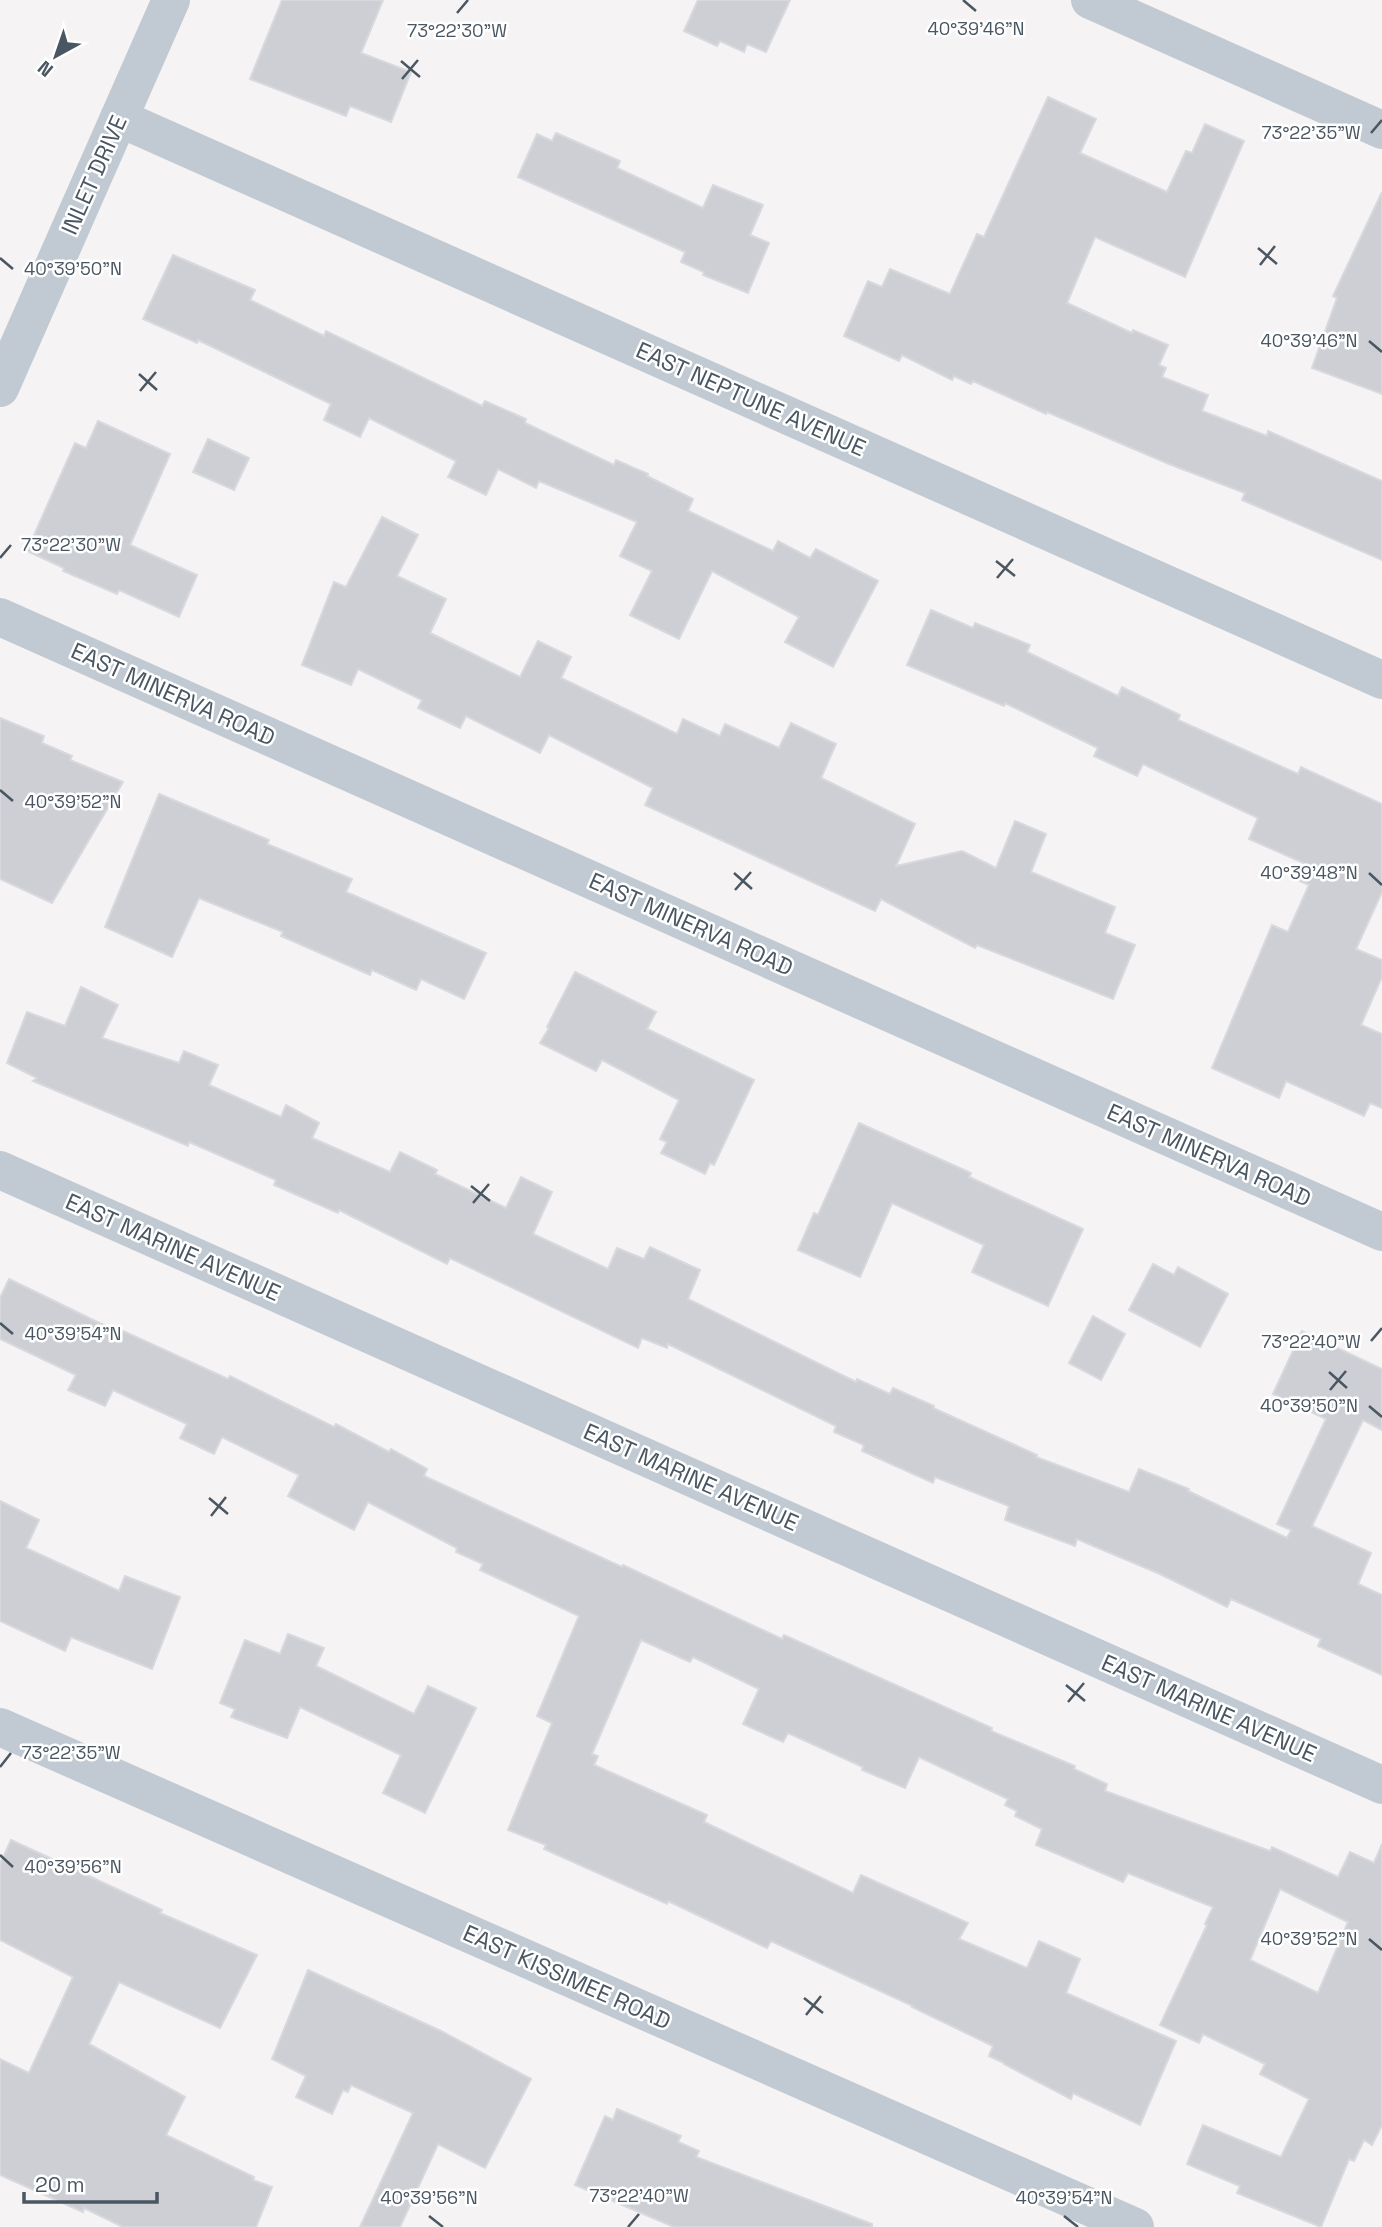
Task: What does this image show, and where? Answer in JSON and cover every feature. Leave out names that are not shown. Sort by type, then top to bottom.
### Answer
[{"type":"street","name":"INLET DRIVE","points":[[0,388],[171,0]]},
{"type":"street","points":[[1090,0],[1382,130]]},
{"type":"street","name":"EAST NEPTUNE AVENUE","points":[[120,118],[1382,680]]},
{"type":"street","name":"EAST MINERVA ROAD","points":[[0,617],[1382,1232]]},
{"type":"street","name":"EAST MARINE AVENUE","points":[[0,1170],[1382,1785]]},
{"type":"street","name":"EAST KISSIMEE ROAD","points":[[0,1727],[1135,2227]]},
{"type":"building","points":[[282,0],[383,0],[361,53],[411,72],[391,122],[350,106],[346,116],[250,79]]},
{"type":"building","points":[[698,0],[790,0],[766,52],[747,44],[744,52],[720,41],[717,46],[684,31]]},
{"type":"building","points":[[1048,97],[1096,119],[1080,153],[1167,192],[1186,151],[1192,153],[1205,124],[1244,141],[1185,277],[1095,237],[1067,303],[1132,333],[1133,330],[1168,345],[1159,365],[1166,368],[1162,377],[1208,395],[1202,411],[1267,436],[1268,431],[1382,481],[1382,560],[1242,500],[1245,493],[1047,412],[1046,414],[973,381],[971,384],[954,376],[952,380],[902,355],[899,361],[844,336],[868,281],[882,287],[890,269],[950,294],[977,234],[984,237]]},
{"type":"building","points":[[556,133],[620,161],[617,168],[703,208],[713,185],[763,205],[750,235],[769,243],[748,293],[703,275],[704,272],[681,262],[685,252],[518,177],[537,134],[552,141]]},
{"type":"building","points":[[1382,192],[1382,394],[1312,368],[1337,298],[1333,296]]},
{"type":"building","points":[[173,255],[255,290],[250,300],[324,336],[326,331],[482,406],[485,401],[526,419],[525,423],[614,465],[616,460],[648,474],[647,476],[693,499],[688,511],[773,551],[778,541],[810,558],[816,549],[878,581],[833,667],[785,642],[799,617],[712,571],[679,639],[630,615],[652,571],[620,556],[637,522],[539,481],[536,488],[498,469],[486,495],[448,477],[456,461],[369,418],[360,437],[324,420],[331,404],[198,340],[197,343],[143,319]]},
{"type":"building","points":[[98,421],[170,454],[130,545],[197,575],[179,617],[119,590],[117,594],[63,571],[64,568],[27,551],[75,443],[86,448]]},
{"type":"building","points":[[208,439],[249,458],[234,490],[193,472]]},
{"type":"building","points":[[382,517],[418,535],[397,576],[446,599],[430,633],[520,677],[538,641],[571,657],[561,678],[677,734],[683,719],[720,736],[725,724],[779,748],[791,723],[836,744],[821,778],[915,824],[896,866],[962,851],[996,868],[1015,821],[1046,834],[1031,872],[1115,907],[1105,933],[1135,945],[1113,999],[977,945],[975,948],[881,899],[875,911],[645,805],[653,788],[549,735],[540,753],[466,716],[460,728],[418,708],[422,700],[358,669],[351,685],[302,665],[334,582],[346,587]]},
{"type":"building","points":[[931,610],[973,628],[975,623],[1030,645],[1027,652],[1118,696],[1122,687],[1180,715],[1178,720],[1298,774],[1301,767],[1382,804],[1382,892],[1356,949],[1382,960],[1382,977],[1361,1025],[1382,1034],[1382,1108],[1370,1103],[1364,1116],[1286,1081],[1279,1098],[1212,1068],[1272,925],[1288,932],[1309,885],[1300,881],[1308,865],[1249,839],[1258,818],[1143,764],[1137,776],[1094,756],[1098,748],[1005,703],[1004,706],[907,665]]},
{"type":"building","points":[[0,718],[44,736],[42,743],[72,756],[70,760],[123,782],[52,903],[0,879]]},
{"type":"building","points":[[159,794],[269,840],[267,844],[352,879],[346,892],[486,953],[464,999],[421,979],[416,990],[372,970],[370,975],[281,936],[283,932],[199,898],[172,957],[105,927]]},
{"type":"building","points":[[575,972],[656,1012],[647,1029],[754,1080],[714,1165],[710,1163],[705,1174],[661,1153],[667,1142],[660,1139],[679,1100],[602,1060],[596,1071],[540,1043]]},
{"type":"building","points":[[81,987],[118,1005],[102,1038],[179,1063],[184,1051],[218,1065],[209,1085],[281,1117],[286,1105],[319,1123],[312,1138],[390,1172],[400,1152],[437,1170],[435,1174],[506,1208],[521,1177],[552,1192],[533,1234],[608,1269],[617,1248],[644,1259],[650,1247],[700,1270],[688,1299],[856,1382],[857,1379],[890,1394],[893,1388],[1037,1455],[1036,1457],[1129,1492],[1139,1469],[1189,1489],[1188,1491],[1287,1538],[1291,1530],[1277,1524],[1326,1419],[1273,1394],[1302,1331],[1382,1369],[1382,1430],[1363,1420],[1312,1526],[1371,1553],[1358,1584],[1382,1595],[1382,1675],[1318,1646],[1321,1639],[1231,1599],[1227,1607],[1160,1574],[1077,1539],[1075,1546],[1005,1520],[1009,1506],[935,1477],[933,1483],[862,1451],[864,1445],[834,1432],[836,1426],[668,1344],[667,1348],[642,1338],[638,1348],[450,1258],[447,1264],[339,1210],[338,1213],[274,1185],[276,1180],[189,1142],[188,1146],[33,1081],[37,1078],[7,1063],[27,1012],[65,1026]]},
{"type":"building","points":[[859,1123],[971,1173],[969,1177],[1083,1229],[1048,1306],[972,1272],[984,1245],[892,1203],[860,1277],[798,1250],[814,1213],[818,1215]]},
{"type":"building","points":[[1153,1264],[1174,1275],[1178,1267],[1228,1294],[1200,1347],[1129,1310]]},
{"type":"building","points":[[9,1279],[118,1332],[119,1329],[228,1379],[230,1376],[334,1427],[336,1424],[389,1452],[391,1449],[427,1469],[424,1476],[782,1639],[784,1635],[992,1728],[991,1731],[1075,1766],[1074,1769],[1107,1784],[1105,1791],[1270,1851],[1272,1847],[1338,1877],[1350,1852],[1374,1863],[1382,1844],[1382,2125],[1372,2145],[1364,2140],[1354,2161],[1349,2159],[1321,2227],[1237,2193],[1240,2186],[1187,2164],[1203,2125],[1281,2157],[1309,2099],[1260,2074],[1265,2064],[1203,2034],[1199,2043],[1160,2025],[1213,1907],[1128,1873],[1123,1882],[1036,1845],[1042,1829],[1015,1816],[1017,1811],[1005,1805],[1008,1799],[919,1757],[905,1788],[788,1733],[783,1742],[743,1724],[759,1689],[693,1657],[690,1662],[641,1640],[592,1754],[598,1756],[594,1765],[707,1815],[704,1822],[853,1893],[861,1875],[968,1923],[959,1939],[1027,1968],[1039,1941],[1080,1959],[1066,1993],[1176,2041],[1140,2125],[1073,2093],[1071,2099],[1004,2064],[989,2056],[993,2046],[913,2006],[771,1941],[767,1948],[668,1901],[667,1904],[544,1849],[546,1845],[508,1830],[552,1723],[537,1716],[579,1616],[480,1570],[483,1564],[456,1552],[457,1548],[368,1502],[354,1530],[288,1496],[299,1475],[222,1437],[214,1454],[180,1438],[187,1424],[113,1390],[105,1406],[68,1390],[76,1375],[0,1339],[0,1298]],"holes":[[[1280,1889],[1348,1922],[1318,1993],[1250,1960]]]},
{"type":"building","points":[[1093,1316],[1125,1334],[1101,1380],[1069,1363]]},
{"type":"building","points":[[0,1501],[39,1520],[26,1548],[119,1591],[125,1576],[180,1597],[152,1669],[71,1637],[65,1651],[0,1621]]},
{"type":"building","points":[[288,1634],[324,1648],[316,1666],[414,1714],[428,1686],[476,1708],[425,1813],[383,1793],[401,1755],[300,1707],[287,1738],[231,1717],[235,1709],[220,1703],[245,1640],[280,1654]]},
{"type":"building","points":[[11,1840],[162,1910],[160,1913],[257,1955],[220,2028],[119,1982],[89,2044],[185,2097],[166,2135],[272,2187],[256,2227],[123,2227],[84,2208],[83,2212],[0,2175],[0,2059],[29,2073],[73,1977],[0,1940],[0,1864]]},
{"type":"building","points":[[308,1970],[441,2031],[531,2079],[485,2168],[438,2144],[400,2227],[360,2227],[413,2113],[351,2085],[348,2092],[343,2090],[332,2114],[296,2097],[306,2076],[272,2059]]},
{"type":"building","points":[[617,2109],[681,2136],[678,2142],[699,2151],[696,2157],[872,2224],[872,2227],[674,2227],[575,2185],[605,2116],[613,2120]]}]
